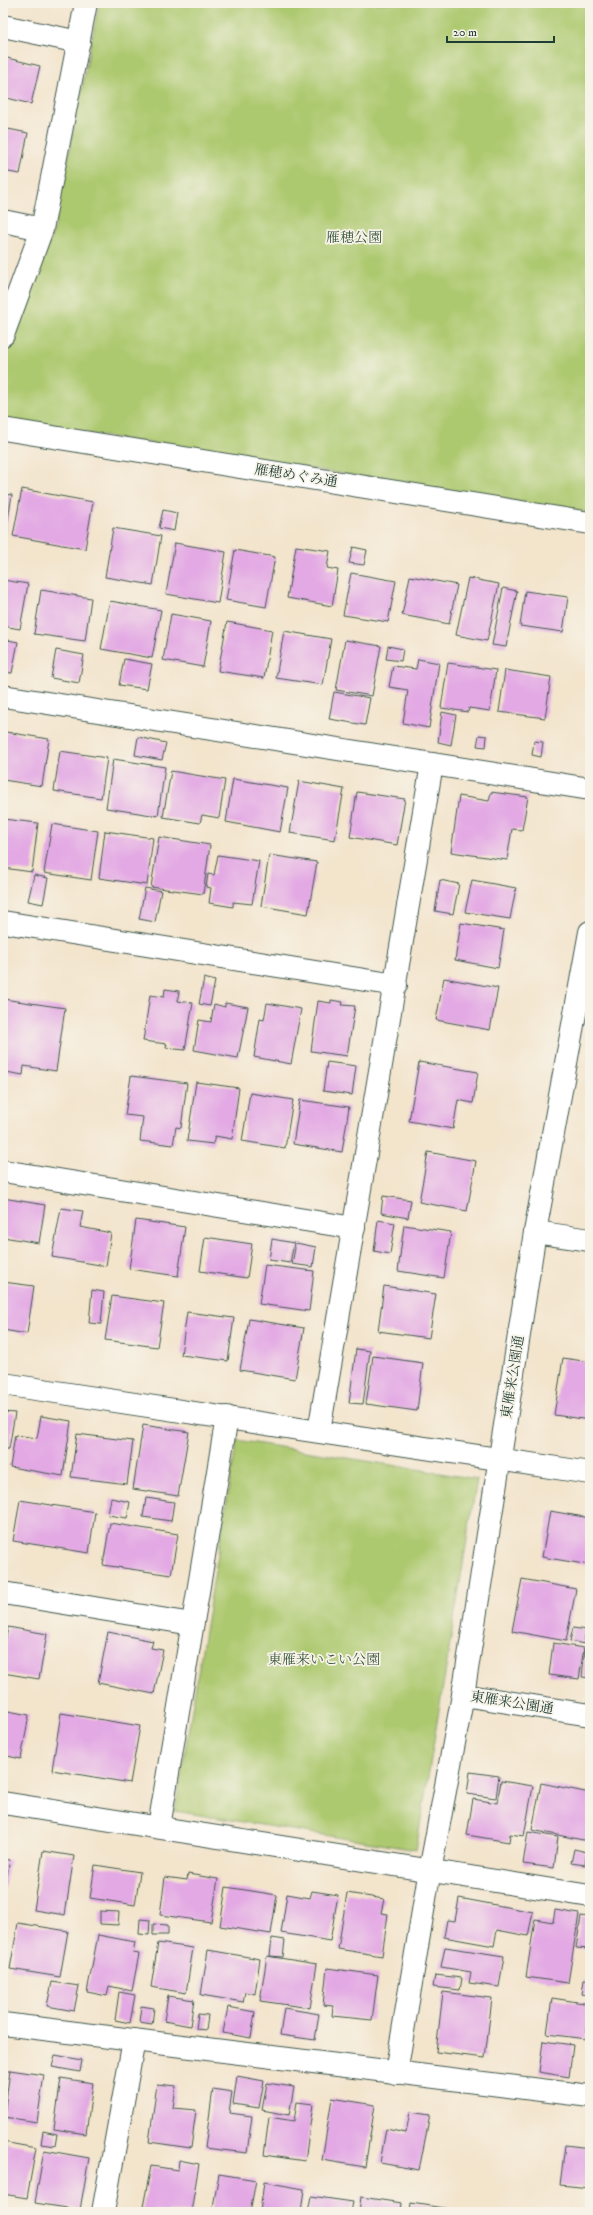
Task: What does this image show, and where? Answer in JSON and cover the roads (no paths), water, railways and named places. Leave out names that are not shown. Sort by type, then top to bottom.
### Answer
[{"type":"street","points":[[3,335],[42,229],[86,3]]},
{"type":"street","points":[[3,26],[79,42]]},
{"type":"street","points":[[3,221],[42,229]]},
{"type":"street","name":"雁穂めぐみ通","points":[[3,429],[590,523]]},
{"type":"street","points":[[3,696],[590,789]]},
{"type":"street","points":[[319,1431],[396,985],[432,764]]},
{"type":"street","points":[[3,922],[396,985]]},
{"type":"street","name":"東雁来公園通","points":[[590,932],[584,1008],[535,1232],[463,1695],[590,1715]]},
{"type":"street","points":[[3,1171],[354,1228]]},
{"type":"street","points":[[535,1232],[590,1240]]},
{"type":"street","points":[[3,1384],[590,1473]]},
{"type":"street","points":[[159,1827],[227,1417]]},
{"type":"street","points":[[3,1593],[192,1624]]},
{"type":"street","points":[[396,2072],[430,1872],[463,1695]]},
{"type":"street","points":[[3,1803],[430,1872],[590,1896]]},
{"type":"street","points":[[3,2024],[590,2096]]},
{"type":"street","points":[[103,2212],[134,2040]]},
{"type":"park label","name":"雁穂公園","points":[[354,238]]},
{"type":"park label","name":"東雁来いこい公園","points":[[324,1660]]}]
